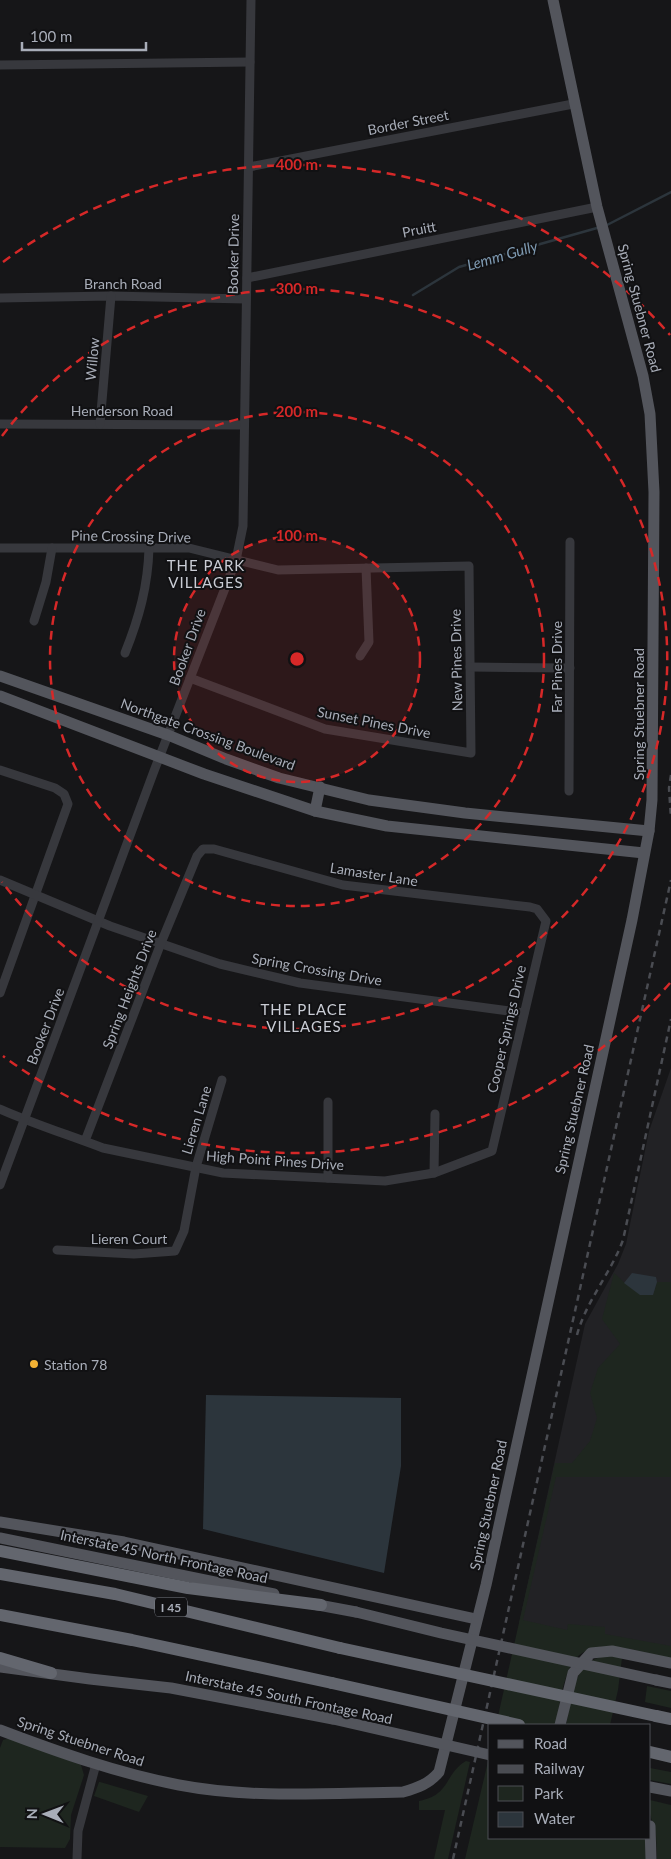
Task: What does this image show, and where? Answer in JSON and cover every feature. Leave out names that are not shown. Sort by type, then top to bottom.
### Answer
[{"type":"highway","points":[[0,1551],[179,1587],[321,1605]]},
{"type":"highway","name":"I 45","points":[[0,1574],[115,1594],[340,1648],[671,1719]]},
{"type":"highway","points":[[0,1615],[132,1640],[514,1724]]},
{"type":"highway","points":[[0,1658],[51,1673]]},
{"type":"highway","points":[[651,1752],[671,1757]]},
{"type":"main road","name":"Spring Stuebner Road","points":[[0,1730],[96,1764],[180,1785],[257,1793],[403,1792],[433,1780],[439,1772],[486,1585],[632,920],[648,831],[653,752],[652,433],[643,376],[597,207],[573,104],[553,0]]},
{"type":"main road","name":"Northgate Crossing Boulevard","points":[[0,676],[168,735],[226,760],[279,778],[369,800],[470,814],[648,831]]},
{"type":"main road","points":[[0,696],[204,774],[315,810],[387,826],[468,833],[644,853]]},
{"type":"main road","points":[[315,810],[320,787]]},
{"type":"main road","points":[[468,833],[470,814]]},
{"type":"main road","points":[[0,1522],[124,1542],[476,1619]]},
{"type":"main road","name":"Interstate 45 North Frontage Road","points":[[0,1538],[321,1605]]},
{"type":"main road","points":[[321,1605],[441,1634],[671,1683]]},
{"type":"main road","points":[[560,1724],[574,1673],[591,1653],[612,1650],[671,1662]]},
{"type":"main road","points":[[0,1667],[51,1673]]},
{"type":"main road","name":"Interstate 45 South Frontage Road","points":[[51,1673],[171,1688],[333,1719],[488,1756]]},
{"type":"main road","points":[[651,1788],[671,1791]]},
{"type":"main road","points":[[650,1839],[651,1859]]},
{"type":"street","name":"Booker Drive","points":[[0,1185],[160,756],[236,560],[243,526],[251,0]]},
{"type":"street","points":[[0,66],[250,62]]},
{"type":"street","name":"Border Street","points":[[249,167],[573,104]]},
{"type":"street","name":"Pruitt","points":[[247,278],[597,207]]},
{"type":"street","name":"Branch Road","points":[[0,298],[112,296],[246,298]]},
{"type":"street","name":"Willow","points":[[100,424],[112,296]]},
{"type":"street","name":"Henderson Road","points":[[0,424],[244,424]]},
{"type":"street","name":"Far Pines Drive","points":[[569,791],[570,542]]},
{"type":"street","name":"Pine Crossing Drive","points":[[0,548],[189,548],[278,570],[469,566]]},
{"type":"street","points":[[34,620],[46,582],[52,548]]},
{"type":"street","points":[[125,653],[140,614],[149,574],[149,548]]},
{"type":"street","name":"New Pines Drive","points":[[469,566],[471,753]]},
{"type":"street","points":[[360,656],[369,642],[366,568]]},
{"type":"street","points":[[470,667],[570,668]]},
{"type":"street","name":"Sunset Pines Drive","points":[[190,678],[325,729],[471,753]]},
{"type":"street","points":[[0,770],[55,788],[64,794],[68,804],[0,992]]},
{"type":"street","name":"Lamaster Lane","points":[[203,849],[214,848],[343,886],[530,907],[542,914]]},
{"type":"street","name":"Spring Heights Drive","points":[[85,1141],[161,942],[197,856],[203,849]]},
{"type":"street","name":"Spring Crossing Drive","points":[[0,880],[99,922],[220,964],[300,983],[524,1013]]},
{"type":"street","name":"Cooper Springs Drive","points":[[492,1151],[546,921],[542,914]]},
{"type":"street","name":"Lieren Lane","points":[[196,1168],[222,1080]]},
{"type":"street","points":[[328,1102],[328,1178]]},
{"type":"street","name":"High Point Pines Drive","points":[[0,1109],[103,1148],[223,1173],[385,1181],[434,1173],[492,1151]]},
{"type":"street","points":[[434,1173],[436,1114]]},
{"type":"street","name":"Lieren Court","points":[[56,1250],[134,1254],[175,1251],[184,1231],[196,1168]]},
{"type":"street","points":[[77,1859],[78,1830],[96,1764]]},
{"type":"shaded area","points":[[671,1068],[671,1659],[519,1623],[585,1324],[618,1264],[626,1244],[649,1131]]},
{"type":"green space","points":[[614,1273],[626,1284],[653,1295],[657,1282],[671,1282],[671,1477],[556,1477],[523,1620],[567,1630],[568,1624],[605,1627],[605,1634],[671,1646],[671,1659],[613,1647],[599,1647],[586,1651],[576,1659],[568,1672],[556,1724],[496,1724],[555,1463],[572,1463],[590,1441],[597,1418],[590,1393],[598,1368],[620,1344],[602,1319]]},
{"type":"green space","points":[[609,1655],[622,1658],[618,1690],[610,1724],[566,1724],[576,1681],[581,1671],[597,1658]]},
{"type":"green space","points":[[647,1686],[671,1691],[671,1708],[645,1702]]},
{"type":"green space","points":[[10,1738],[81,1765],[84,1775],[71,1815],[70,1839],[65,1848],[0,1847],[0,1748],[3,1740]]},
{"type":"green space","points":[[466,1761],[470,1762],[448,1859],[434,1859],[445,1810],[419,1810],[419,1801],[437,1794],[459,1766]]},
{"type":"green space","points":[[488,1761],[488,1839],[647,1839],[647,1859],[465,1859]]},
{"type":"green space","points":[[651,1768],[671,1772],[671,1784],[651,1780]]},
{"type":"green space","points":[[99,1782],[148,1796],[139,1812],[94,1796]]},
{"type":"green space","points":[[651,1800],[671,1805],[671,1859],[657,1859],[656,1835],[651,1818]]},
{"type":"water","points":[[632,1273],[656,1277],[657,1282],[653,1295],[640,1295],[624,1283]]},
{"type":"water","points":[[206,1395],[401,1398],[401,1466],[384,1573],[203,1529]]},
{"type":"waterway","name":"Lemm Gully","points":[[607,225],[671,192]]},
{"type":"waterway","name":"Lemm Gully","points":[[413,295],[459,267],[597,228]]},
{"type":"railway","points":[[671,775],[669,788],[671,818]]},
{"type":"railway","points":[[453,1859],[671,880]]},
{"type":"railway","points":[[577,1335],[586,1310],[623,1240],[671,1019]]},
{"type":"place","name":"Station 78","points":[[34,1364]]},
{"type":"district","name":"THE PARK VILLAGES","points":[[206,574]]},
{"type":"district","name":"THE PLACE VILLAGES","points":[[304,1018]]}]
